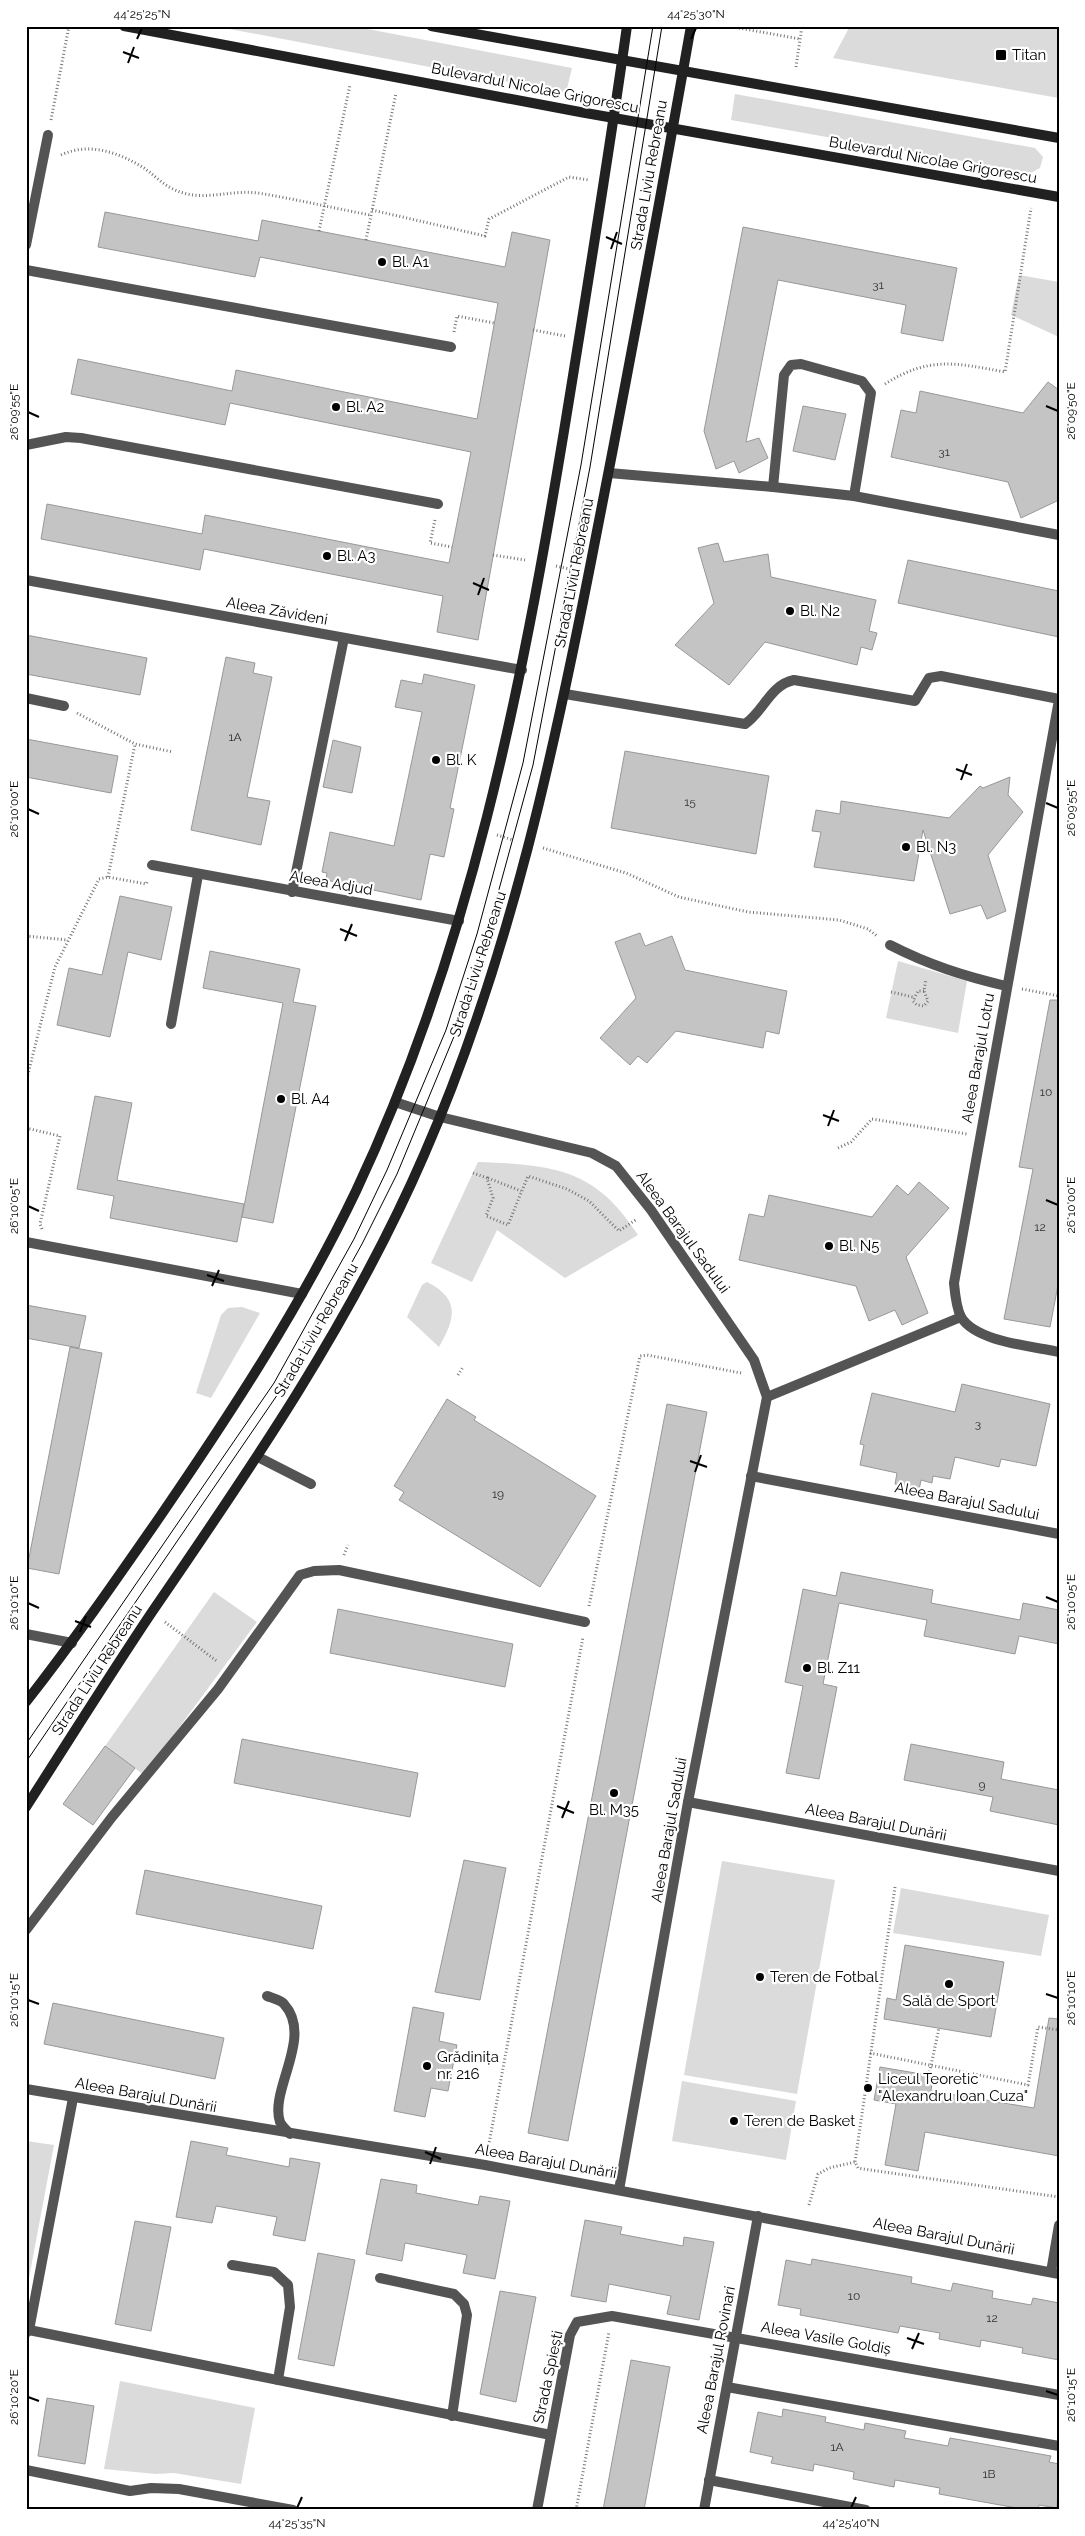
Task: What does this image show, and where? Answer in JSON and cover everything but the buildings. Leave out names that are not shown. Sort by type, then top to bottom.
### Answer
[{"type":"street","name":"Bulevardul Nicolae Grigorescu","points":[[124,26],[672,129],[1059,198]]},
{"type":"street","points":[[431,26],[1059,138]]},
{"type":"street","name":"Strada Liviu Rebreanu","points":[[26,1702],[72,1643],[191,1471],[302,1294],[357,1188],[395,1102],[422,1034],[459,921],[485,831],[522,670],[580,339],[627,26]]},
{"type":"street","name":"Strada Liviu Rebreanu","points":[[26,1807],[153,1612],[258,1457],[307,1379],[380,1248],[440,1117],[478,1017],[530,844],[565,694],[609,473],[691,26]]},
{"type":"street","points":[[26,245],[48,135]]},
{"type":"street","points":[[26,270],[451,347]]},
{"type":"street","points":[[773,487],[784,375],[791,366],[801,364],[862,381],[871,393],[854,496]]},
{"type":"street","points":[[26,445],[66,437],[81,438],[438,504]]},
{"type":"street","points":[[609,473],[854,496],[1059,535]]},
{"type":"street","name":"Aleea Zăvideni","points":[[26,580],[522,670]]},
{"type":"street","points":[[292,892],[344,638]]},
{"type":"street","points":[[565,694],[745,724],[755,717],[776,689],[784,682],[794,680],[915,702],[929,678],[941,676],[1059,699]]},
{"type":"street","points":[[26,698],[64,706]]},
{"type":"street","name":"Aleea Barajul Lotru","points":[[961,1317],[954,1283],[956,1262],[1059,699]]},
{"type":"street","name":"Aleea Adjud","points":[[152,865],[198,875],[459,921]]},
{"type":"street","points":[[171,1024],[198,875]]},
{"type":"street","points":[[890,945],[929,964],[956,974],[1006,986]]},
{"type":"street","name":"Aleea Barajul Sadului","points":[[395,1102],[440,1117],[592,1153],[616,1166],[651,1210],[741,1340],[761,1377],[766,1397],[688,1802],[619,2190]]},
{"type":"street","points":[[26,1242],[162,1270],[302,1294]]},
{"type":"street","points":[[766,1397],[961,1317],[972,1329],[992,1338],[1059,1352]]},
{"type":"street","points":[[258,1457],[311,1484]]},
{"type":"street","name":"Aleea Barajul Sadului","points":[[751,1476],[1059,1534]]},
{"type":"street","points":[[26,1930],[112,1817],[230,1672],[300,1575],[314,1571],[339,1570],[585,1622]]},
{"type":"street","points":[[26,1634],[72,1643]]},
{"type":"street","name":"Aleea Barajul Dunării","points":[[688,1802],[1059,1871]]},
{"type":"street","points":[[267,1996],[284,2004],[291,2017],[294,2032],[290,2065],[279,2104],[280,2123],[290,2134]]},
{"type":"street","name":"Aleea Barajul Dunării","points":[[26,2089],[485,2166],[1055,2273]]},
{"type":"street","points":[[73,2098],[27,2332],[551,2435]]},
{"type":"street","name":"Aleea Barajul Rovinari","points":[[704,2510],[758,2216]]},
{"type":"street","points":[[1055,2273],[1059,2225]]},
{"type":"street","points":[[232,2265],[274,2272],[288,2285],[290,2307],[278,2380]]},
{"type":"street","points":[[380,2278],[454,2294],[464,2304],[467,2315],[452,2416]]},
{"type":"street","name":"Strada Spiești","points":[[537,2510],[570,2335],[577,2322],[612,2316],[736,2337]]},
{"type":"street","name":"Aleea Vasile Goldiș","points":[[736,2337],[1059,2395]]},
{"type":"street","points":[[727,2387],[1059,2446]]},
{"type":"street","points":[[26,2470],[130,2491],[151,2488],[179,2489],[293,2510]]},
{"type":"street","points":[[709,2480],[866,2510]]},
{"type":"path","points":[[48,135],[69,26]]},
{"type":"path","points":[[796,67],[802,26]]},
{"type":"path","points":[[739,27],[800,39]]},
{"type":"path","points":[[320,231],[353,70]]},
{"type":"path","points":[[366,240],[400,78]]},
{"type":"path","points":[[42,164],[73,150],[95,148],[112,153],[144,168],[172,189],[207,197],[233,192],[256,193],[370,215]]},
{"type":"path","points":[[372,210],[485,236],[489,219],[569,176]]},
{"type":"path","points":[[871,393],[915,368],[940,364],[961,364],[1005,372],[1034,193]]},
{"type":"path","points":[[451,347],[457,316],[494,323]]},
{"type":"path","points":[[533,330],[580,339]]},
{"type":"path","points":[[438,504],[430,544],[452,547]]},
{"type":"path","points":[[64,706],[135,744],[173,752]]},
{"type":"path","points":[[108,877],[135,744]]},
{"type":"path","points":[[485,831],[626,873],[679,896],[748,912],[839,920],[868,929],[890,945]]},
{"type":"path","points":[[26,1082],[55,967],[98,879],[108,877],[146,884],[152,865]]},
{"type":"path","points":[[26,936],[68,940]]},
{"type":"path","points":[[924,991],[916,992],[913,997],[915,1004],[924,1006],[929,998],[924,991],[929,964]]},
{"type":"path","points":[[1006,986],[1059,996]]},
{"type":"path","points":[[891,992],[913,997]]},
{"type":"path","points":[[838,1148],[851,1142],[872,1119],[980,1136]]},
{"type":"path","points":[[26,1128],[60,1136],[40,1224],[48,1245]]},
{"type":"path","points":[[473,1173],[521,1191]]},
{"type":"path","points":[[487,1178],[493,1198],[486,1216],[508,1225],[528,1176],[567,1189],[589,1201],[619,1231],[651,1210]]},
{"type":"path","points":[[485,2166],[585,1622],[640,1356],[647,1355],[761,1377]]},
{"type":"path","points":[[458,1375],[463,1367]]},
{"type":"path","points":[[345,1552],[348,1546]]},
{"type":"path","points":[[153,1612],[230,1672]]},
{"type":"path","points":[[895,1887],[855,2162],[858,2168],[1059,2197]]},
{"type":"path","points":[[870,2053],[1028,2085],[1038,2027],[1059,2030]]},
{"type":"path","points":[[929,2076],[939,2028]]},
{"type":"path","points":[[809,2205],[818,2174],[829,2168],[855,2162]]},
{"type":"path","points":[[576,2510],[612,2316]]},
{"type":"shaded area","points":[[214,26],[352,26],[572,68],[566,93]]},
{"type":"shaded area","points":[[850,26],[1059,26],[1059,98],[833,58]]},
{"type":"shaded area","points":[[735,94],[1035,148],[1043,157],[1040,168],[1031,173],[731,120]]},
{"type":"shaded area","points":[[1019,275],[1059,282],[1059,337],[1011,315]]},
{"type":"shaded area","points":[[898,961],[967,981],[958,1033],[886,1018]]},
{"type":"shaded area","points":[[478,1162],[528,1165],[549,1168],[569,1174],[588,1183],[605,1195],[622,1212],[638,1235],[565,1278],[497,1230],[472,1282],[431,1263]]},
{"type":"shaded area","points":[[427,1282],[445,1295],[452,1310],[449,1327],[439,1347],[407,1317],[422,1285]]},
{"type":"shaded area","points":[[242,1307],[260,1313],[211,1398],[196,1393],[221,1315],[228,1308]]},
{"type":"shaded area","points":[[214,1592],[257,1622],[144,1775],[105,1746]]},
{"type":"shaded area","name":"Teren de Fotbal","points":[[722,1861],[835,1880],[797,2094],[684,2075]]},
{"type":"shaded area","points":[[901,1888],[1049,1915],[1041,1956],[893,1933]]},
{"type":"shaded area","name":"Teren de Basket","points":[[682,2081],[796,2101],[786,2160],[672,2141]]},
{"type":"shaded area","points":[[26,2141],[54,2145],[26,2294]]},
{"type":"shaded area","points":[[120,2381],[255,2408],[241,2484],[174,2473],[156,2474],[104,2469]]},
{"type":"tram line","points":[[26,1744],[274,1383],[354,1239],[387,1170],[446,1030],[477,934],[523,763],[581,465],[653,26]]},
{"type":"tram line","points":[[26,1762],[282,1388],[362,1244],[397,1174],[455,1034],[486,937],[533,765],[590,467],[662,26]]},
{"type":"place","name":"Titan","points":[[1001,55]]},
{"type":"place","name":"Bl. A1","points":[[382,262]]},
{"type":"place","name":"Bl. A2","points":[[336,407]]},
{"type":"place","name":"Bl. A3","points":[[327,556]]},
{"type":"place","name":"Bl. N2","points":[[790,611]]},
{"type":"place","name":"Bl. K","points":[[436,760]]},
{"type":"place","name":"Bl. N3","points":[[906,847]]},
{"type":"place","name":"Bl. A4","points":[[281,1099]]},
{"type":"place","name":"Bl. N5","points":[[829,1246]]},
{"type":"place","name":"Bl. Z11","points":[[807,1668]]},
{"type":"place","name":"Bl. M35","points":[[614,1793]]},
{"type":"place","name":"Teren de Fotbal","points":[[760,1977]]},
{"type":"place","name":"Sală de Sport","points":[[949,1984]]},
{"type":"place","name":"Grădinița nr. 216","points":[[427,2066]]},
{"type":"place","name":"Liceul Teoretic \"Alexandru Ioan Cuza\"","points":[[868,2088]]},
{"type":"place","name":"Teren de Basket","points":[[734,2121]]}]
